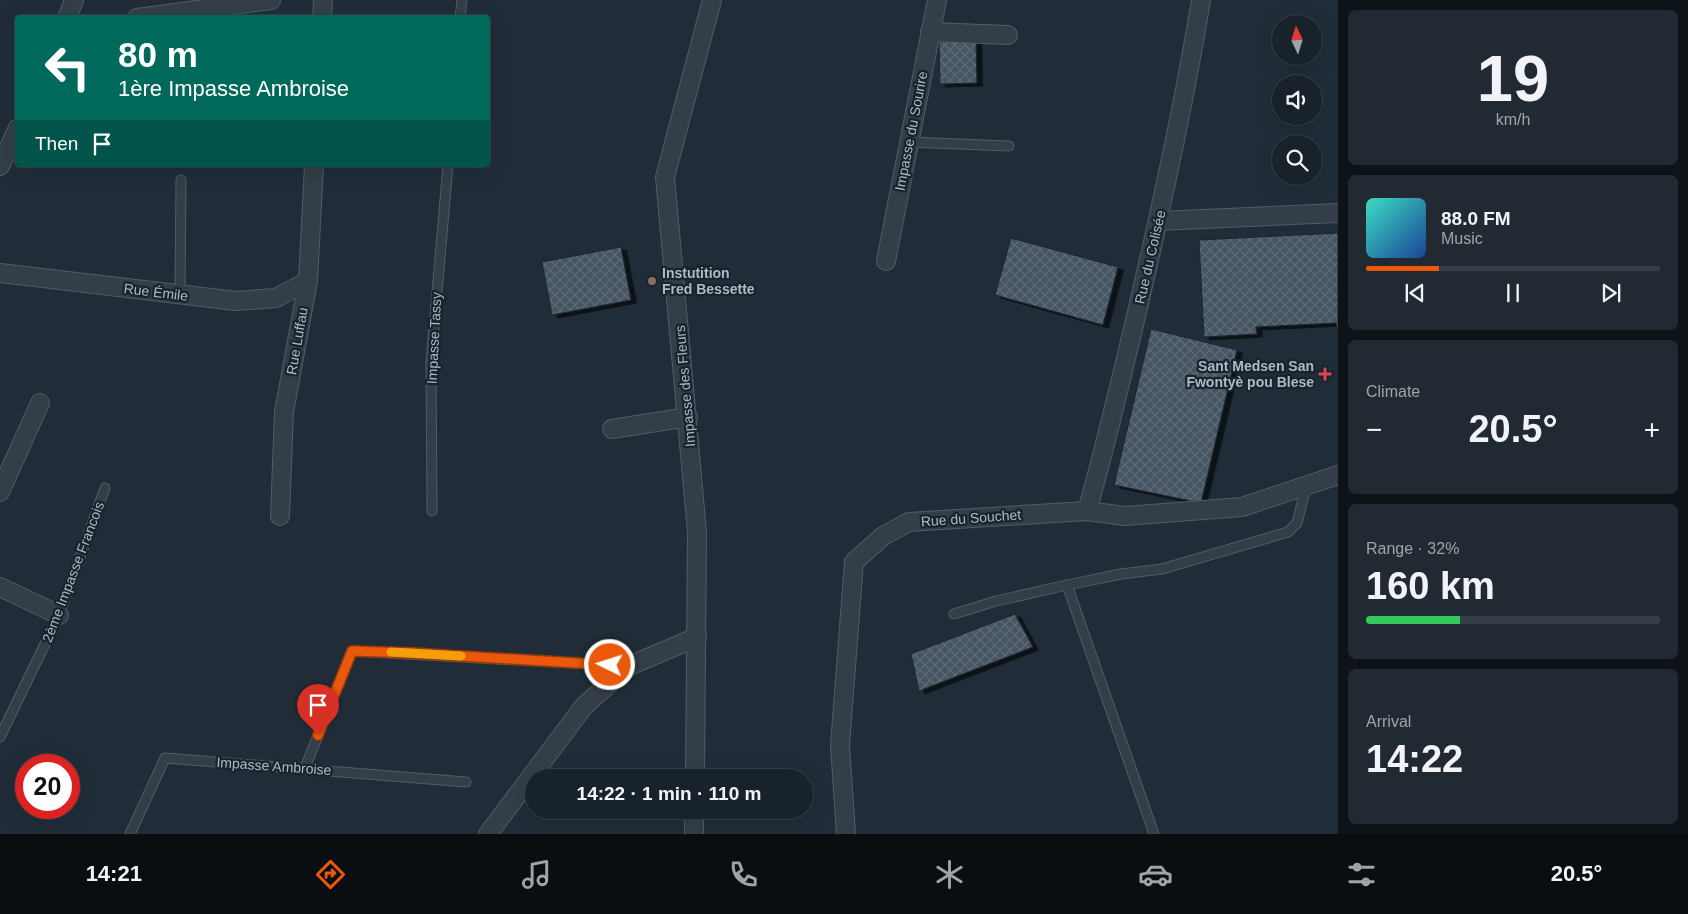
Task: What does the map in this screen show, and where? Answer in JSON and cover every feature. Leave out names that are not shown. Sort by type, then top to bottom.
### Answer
[{"type":"street","points":[[68,15],[74,0]]},
{"type":"street","points":[[159,15],[271,0]]},
{"type":"street","points":[[322,15],[323,0]]},
{"type":"street","name":"Impasse des Fleurs","points":[[695,769],[698,532],[666,177],[712,0]]},
{"type":"street","name":"Impasse du Sourire","points":[[886,261],[937,0]]},
{"type":"street","name":"Rue du Colisée","points":[[1087,511],[1103,458],[1158,220],[1189,73],[1201,0]]},
{"type":"street","points":[[930,32],[1008,35]]},
{"type":"street","points":[[0,166],[15,134]]},
{"type":"street","name":"Rue Luffau","points":[[280,516],[284,412],[308,281],[314,167]]},
{"type":"street","points":[[1158,220],[1338,213]]},
{"type":"street","name":"Rue Émile","points":[[0,273],[236,302],[276,298],[308,281]]},
{"type":"street","points":[[0,492],[40,403]]},
{"type":"street","points":[[612,429],[688,417]]},
{"type":"street","name":"Rue du Souchet","points":[[846,834],[840,746],[854,562],[882,536],[909,522],[1087,511],[1125,516],[1242,507],[1338,475]]},
{"type":"street","points":[[0,587],[59,615]]},
{"type":"street","points":[[488,834],[584,706],[629,666],[697,636]]},
{"type":"street","points":[[694,819],[694,834]]},
{"type":"lane","points":[[460,15],[462,0]]},
{"type":"lane","points":[[908,142],[1009,146]]},
{"type":"lane","name":"Impasse Tassy","points":[[432,511],[431,362],[448,167]]},
{"type":"lane","points":[[180,295],[181,180]]},
{"type":"lane","points":[[954,614],[996,601],[1066,585],[1121,574],[1162,569],[1288,532],[1297,523],[1306,487]]},
{"type":"lane","name":"2ème Impasse Francois","points":[[0,738],[59,615],[105,488]]},
{"type":"lane","points":[[1066,585],[1154,834]]},
{"type":"lane","points":[[305,768],[352,651],[629,666]]},
{"type":"lane","name":"Impasse Ambroise","points":[[130,834],[164,758],[466,782]]},
{"type":"building","points":[[976,41],[977,83],[940,84],[939,42]]},
{"type":"building","points":[[1338,233],[1338,336],[1336,323],[1256,327],[1257,334],[1204,337],[1199,240]]},
{"type":"building","points":[[1011,238],[1118,267],[1103,325],[995,295]]},
{"type":"building","points":[[621,247],[631,300],[552,315],[542,262]]},
{"type":"building","points":[[1151,329],[1237,350],[1201,503],[1114,485]]},
{"type":"building","points":[[1015,614],[1033,647],[919,691],[911,654]]},
{"type":"slow traffic","points":[[391,652],[461,656]]},
{"type":"place","name":"Instutition Fred Bessette","points":[[652,281]]},
{"type":"place","name":"Sant Medsen San Fwontyè pou Blese","points":[[1325,374]]},
{"type":"route","points":[[318,735],[352,651],[610,665]]}]
